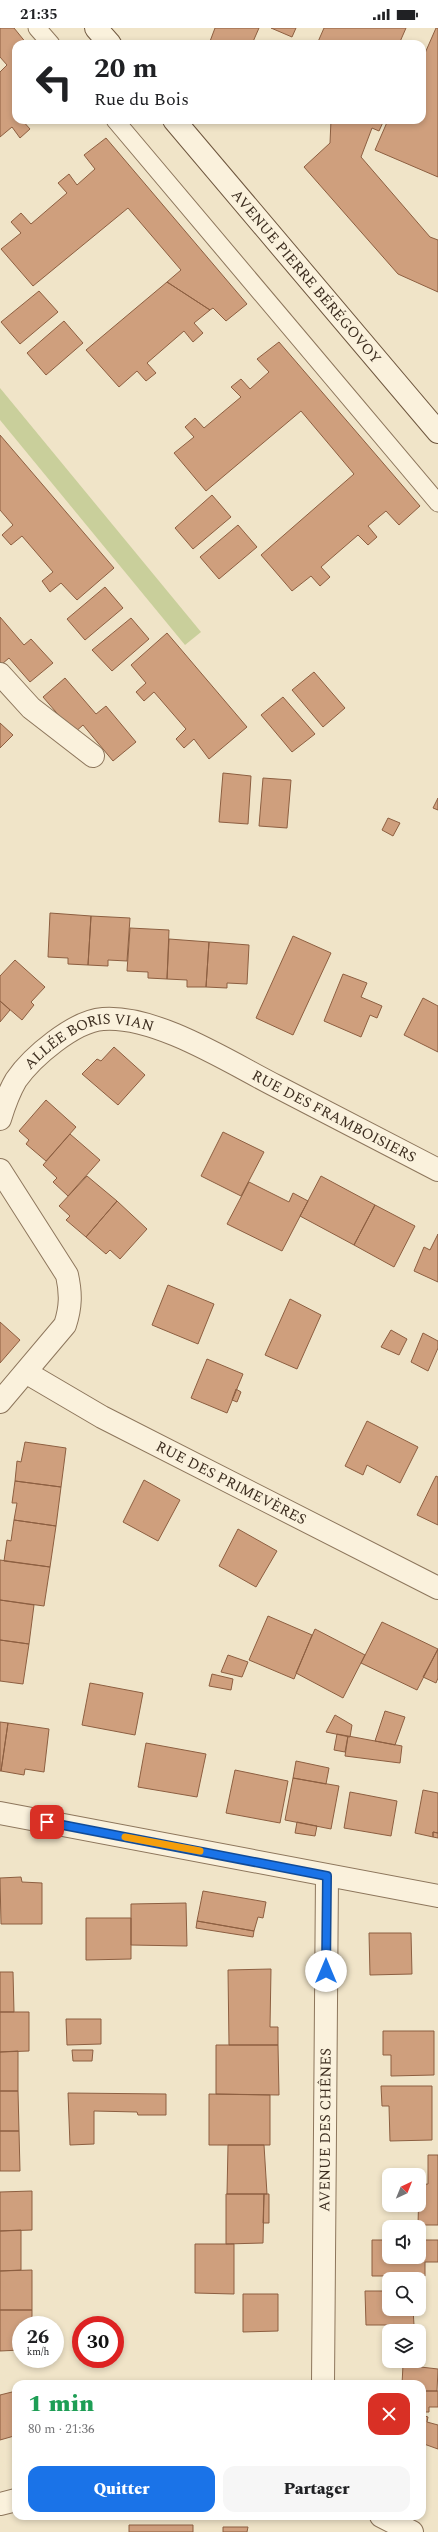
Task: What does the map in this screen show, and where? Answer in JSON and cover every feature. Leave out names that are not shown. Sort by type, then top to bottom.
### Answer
[{"type":"street","points":[[96,28],[106,40]]},
{"type":"street","name":"AVENUE PIERRE BÉRÉGOVOY","points":[[177,124],[438,432]]},
{"type":"street","points":[[0,674],[31,708],[93,756]]},
{"type":"street","name":"ALLÉE BORIS VIAN","points":[[0,1120],[16,1080],[33,1061],[56,1040],[78,1027],[102,1019],[128,1019],[151,1025],[230,1062]]},
{"type":"street","name":"RUE DES FRAMBOISIERS","points":[[230,1062],[438,1170]]},
{"type":"street","points":[[0,1170],[67,1275],[71,1292],[70,1309],[65,1325],[0,1402]]},
{"type":"street","name":"RUE DES PRIMEVÈRES","points":[[26,1373],[102,1417],[438,1588]]},
{"type":"street","points":[[0,1813],[438,1896]]},
{"type":"street","name":"AVENUE DES CHÊNES","points":[[323,2380],[327,1876]]},
{"type":"street","points":[[0,2504],[12,2501]]},
{"type":"street","points":[[389,2520],[412,2532]]},
{"type":"lane","points":[[37,28],[48,40]]},
{"type":"lane","points":[[118,124],[438,503]]},
{"type":"green space","points":[[0,388],[201,632],[185,645],[0,420]]},
{"type":"building","points":[[0,28],[14,28],[24,40],[12,40],[12,124],[26,124],[30,129],[20,138],[12,127],[0,137],[0,72],[7,65],[0,57]]},
{"type":"building","points":[[215,28],[259,28],[254,40],[210,40]]},
{"type":"building","points":[[271,28],[296,28],[292,37]]},
{"type":"building","points":[[324,28],[406,28],[401,40],[319,40]]},
{"type":"building","points":[[436,28],[438,28],[438,177],[375,150],[386,124],[426,124],[426,51]]},
{"type":"building","points":[[331,124],[382,124],[379,131],[372,128],[361,157],[430,237],[438,240],[438,292],[398,274],[304,167],[330,143]]},
{"type":"building","points":[[106,138],[247,304],[226,321],[213,308],[210,310],[167,282],[181,270],[128,208],[33,286],[1,249],[21,233],[11,222],[21,213],[31,224],[67,193],[58,183],[69,174],[77,185],[95,169],[84,155]]},
{"type":"building","points":[[167,282],[210,310],[194,323],[203,333],[193,342],[184,331],[147,363],[156,373],[146,381],[137,371],[119,387],[86,350]]},
{"type":"building","points":[[39,291],[58,312],[20,344],[1,322]]},
{"type":"building","points":[[64,321],[83,343],[46,375],[27,353]]},
{"type":"building","points":[[279,342],[420,506],[399,525],[386,511],[368,526],[377,537],[368,545],[358,535],[321,567],[330,577],[320,586],[311,576],[292,591],[261,555],[354,474],[301,411],[206,491],[174,453],[194,437],[185,427],[195,418],[204,428],[241,397],[231,387],[241,379],[250,389],[269,372],[257,359]]},
{"type":"building","points":[[0,435],[114,568],[77,600],[61,583],[50,592],[42,581],[53,572],[22,536],[11,545],[2,535],[13,525],[0,510]]},
{"type":"building","points":[[212,495],[231,517],[193,549],[175,528]]},
{"type":"building","points":[[238,525],[257,547],[219,579],[200,557]]},
{"type":"building","points":[[105,587],[123,608],[85,640],[67,619]]},
{"type":"building","points":[[0,617],[24,645],[31,639],[53,663],[30,682],[9,658],[2,664],[0,662]]},
{"type":"building","points":[[131,618],[149,639],[112,671],[92,650]]},
{"type":"building","points":[[167,633],[247,727],[209,759],[194,739],[184,748],[176,739],[186,729],[154,692],[144,701],[136,692],[146,683],[131,665]]},
{"type":"building","points":[[314,672],[345,708],[323,727],[292,690]]},
{"type":"building","points":[[65,678],[96,714],[106,706],[136,742],[113,761],[83,725],[74,733],[43,697]]},
{"type":"building","points":[[283,697],[315,734],[292,752],[261,715]]},
{"type":"building","points":[[0,723],[13,735],[0,748]]},
{"type":"building","points":[[223,773],[251,776],[248,824],[219,822]]},
{"type":"building","points":[[263,778],[291,780],[287,828],[259,826]]},
{"type":"building","points":[[438,798],[438,810],[433,808]]},
{"type":"building","points":[[388,818],[400,823],[393,836],[382,830]]},
{"type":"building","points":[[50,913],[91,916],[88,965],[68,964],[68,958],[48,957]]},
{"type":"building","points":[[91,916],[130,918],[127,961],[108,960],[108,966],[88,965]]},
{"type":"building","points":[[130,928],[169,930],[167,979],[148,978],[148,972],[127,971]]},
{"type":"building","points":[[293,936],[331,953],[293,1035],[256,1018]]},
{"type":"building","points":[[169,939],[209,942],[206,987],[187,987],[187,980],[167,979]]},
{"type":"building","points":[[209,942],[249,945],[247,984],[227,983],[227,988],[206,987]]},
{"type":"building","points":[[15,960],[45,987],[31,1002],[34,1005],[22,1020],[0,1001],[0,976]]},
{"type":"building","points":[[343,974],[367,983],[361,997],[382,1006],[377,1018],[370,1015],[361,1037],[324,1021]]},
{"type":"building","points":[[423,998],[438,1006],[438,1052],[404,1035]]},
{"type":"building","points":[[0,1001],[10,1010],[0,1022]]},
{"type":"building","points":[[114,1047],[145,1075],[118,1105],[82,1074],[97,1059],[101,1061]]},
{"type":"building","points":[[46,1100],[76,1127],[46,1161],[26,1144],[29,1140],[19,1131]]},
{"type":"building","points":[[223,1132],[264,1152],[241,1196],[201,1176]]},
{"type":"building","points":[[70,1134],[100,1160],[68,1196],[53,1182],[57,1178],[43,1165]]},
{"type":"building","points":[[87,1176],[117,1201],[86,1237],[66,1220],[70,1216],[59,1206]]},
{"type":"building","points":[[321,1176],[375,1205],[354,1245],[300,1216]]},
{"type":"building","points":[[249,1182],[289,1202],[293,1193],[308,1201],[282,1251],[227,1224]]},
{"type":"building","points":[[117,1201],[147,1229],[120,1259],[110,1250],[106,1254],[86,1237]]},
{"type":"building","points":[[375,1205],[415,1226],[394,1267],[354,1245]]},
{"type":"building","points":[[438,1234],[438,1282],[414,1271],[424,1247],[430,1250]]},
{"type":"building","points":[[168,1285],[214,1304],[198,1344],[152,1325]]},
{"type":"building","points":[[290,1299],[321,1315],[297,1369],[265,1355]]},
{"type":"building","points":[[0,1322],[20,1340],[0,1363]]},
{"type":"building","points":[[391,1330],[407,1339],[399,1355],[381,1347]]},
{"type":"building","points":[[423,1333],[438,1341],[438,1348],[428,1371],[411,1362]]},
{"type":"building","points":[[207,1359],[243,1374],[227,1413],[191,1398]]},
{"type":"building","points":[[236,1389],[241,1392],[237,1402],[232,1400]]},
{"type":"building","points":[[367,1421],[418,1447],[400,1483],[367,1465],[363,1475],[345,1466]]},
{"type":"building","points":[[25,1442],[66,1448],[61,1487],[15,1481],[17,1461],[21,1462]]},
{"type":"building","points":[[436,1476],[438,1477],[438,1525],[417,1515]]},
{"type":"building","points":[[144,1480],[180,1500],[158,1541],[123,1522]]},
{"type":"building","points":[[15,1481],[61,1487],[56,1526],[14,1520],[17,1503],[12,1503]]},
{"type":"building","points":[[14,1520],[56,1526],[50,1567],[4,1561],[7,1540],[11,1541]]},
{"type":"building","points":[[238,1529],[277,1551],[256,1587],[219,1566]]},
{"type":"building","points":[[0,1560],[50,1567],[44,1606],[0,1600]]},
{"type":"building","points":[[0,1600],[34,1605],[29,1644],[0,1640]]},
{"type":"building","points":[[268,1616],[312,1635],[294,1679],[249,1660]]},
{"type":"building","points":[[382,1622],[438,1649],[417,1690],[361,1663]]},
{"type":"building","points":[[315,1629],[365,1655],[343,1698],[296,1673]]},
{"type":"building","points":[[0,1640],[29,1644],[23,1684],[0,1681]]},
{"type":"building","points":[[438,1649],[438,1678],[436,1683],[423,1677]]},
{"type":"building","points":[[228,1655],[248,1662],[242,1677],[221,1672]]},
{"type":"building","points":[[212,1674],[233,1679],[231,1690],[209,1686]]},
{"type":"building","points":[[90,1683],[143,1693],[135,1735],[82,1725]]},
{"type":"building","points":[[385,1711],[405,1717],[395,1745],[375,1741]]},
{"type":"building","points":[[335,1715],[352,1725],[350,1737],[326,1732]]},
{"type":"building","points":[[0,1722],[8,1723],[1,1771],[0,1771]]},
{"type":"building","points":[[8,1723],[49,1729],[44,1772],[25,1769],[24,1775],[1,1771]]},
{"type":"building","points":[[337,1734],[348,1736],[345,1752],[334,1750]]},
{"type":"building","points":[[348,1736],[402,1746],[400,1763],[345,1756]]},
{"type":"building","points":[[146,1743],[206,1754],[197,1797],[138,1787]]},
{"type":"building","points":[[296,1761],[329,1768],[326,1784],[293,1778]]},
{"type":"building","points":[[235,1770],[288,1781],[280,1823],[226,1813]]},
{"type":"building","points":[[293,1778],[339,1786],[331,1829],[285,1820]]},
{"type":"building","points":[[423,1790],[438,1793],[438,1833],[433,1832],[433,1837],[415,1833]]},
{"type":"building","points":[[350,1792],[397,1801],[391,1836],[344,1828]]},
{"type":"building","points":[[297,1822],[317,1826],[315,1836],[295,1833]]},
{"type":"building","points":[[433,1832],[438,1833],[438,1838],[433,1837]]},
{"type":"building","points":[[21,1877],[22,1882],[42,1883],[42,1924],[1,1924],[0,1878]]},
{"type":"building","points":[[203,1891],[266,1902],[263,1918],[258,1917],[254,1931],[197,1921]]},
{"type":"building","points":[[186,1903],[187,1946],[131,1945],[131,1904]]},
{"type":"building","points":[[86,1918],[131,1918],[131,1959],[86,1960]]},
{"type":"building","points":[[197,1921],[254,1931],[253,1937],[196,1928]]},
{"type":"building","points":[[369,1933],[411,1933],[412,1974],[370,1975]]},
{"type":"building","points":[[271,1969],[270,2027],[278,2027],[278,2045],[229,2045],[228,1970]]},
{"type":"building","points":[[0,1972],[13,1972],[14,2012],[0,2012]]},
{"type":"building","points":[[0,2012],[29,2012],[29,2051],[0,2052]]},
{"type":"building","points":[[66,2019],[101,2019],[101,2044],[67,2045]]},
{"type":"building","points":[[383,2031],[434,2031],[434,2075],[391,2076],[391,2055],[383,2055]]},
{"type":"building","points":[[216,2045],[278,2045],[279,2095],[216,2094]]},
{"type":"building","points":[[72,2050],[93,2050],[92,2061],[73,2061]]},
{"type":"building","points":[[18,2051],[18,2091],[0,2091],[0,2052]]},
{"type":"building","points":[[381,2086],[432,2086],[432,2140],[390,2141],[389,2106],[382,2106]]},
{"type":"building","points":[[0,2091],[18,2091],[19,2131],[0,2131]]},
{"type":"building","points":[[68,2093],[166,2094],[166,2115],[138,2115],[137,2112],[94,2111],[94,2144],[70,2145]]},
{"type":"building","points":[[209,2094],[270,2095],[270,2145],[209,2145]]},
{"type":"building","points":[[0,2131],[19,2131],[20,2171],[0,2171]]},
{"type":"building","points":[[228,2145],[264,2145],[267,2194],[227,2194]]},
{"type":"building","points":[[428,2155],[438,2155],[438,2225],[426,2225],[426,2220],[418,2220],[418,2212],[426,2212],[426,2184],[428,2184]]},
{"type":"building","points":[[32,2191],[32,2230],[0,2231],[0,2192]]},
{"type":"building","points":[[226,2194],[264,2194],[263,2243],[226,2244]]},
{"type":"building","points":[[264,2194],[269,2194],[269,2223],[263,2223]]},
{"type":"building","points":[[21,2230],[21,2270],[0,2271],[0,2231]]},
{"type":"building","points":[[372,2240],[382,2240],[382,2264],[425,2264],[425,2272],[382,2272],[382,2276],[372,2276]]},
{"type":"building","points":[[426,2240],[438,2240],[438,2262],[426,2262]]},
{"type":"building","points":[[195,2244],[234,2244],[234,2294],[195,2293]]},
{"type":"building","points":[[32,2270],[32,2310],[0,2310],[0,2271]]},
{"type":"building","points":[[365,2291],[382,2291],[382,2316],[413,2316],[414,2324],[366,2325]]},
{"type":"building","points":[[243,2294],[278,2294],[278,2331],[243,2332]]},
{"type":"building","points":[[0,2310],[32,2310],[32,2316],[12,2316],[12,2350],[0,2351]]},
{"type":"building","points":[[403,2368],[438,2369],[437,2391],[426,2391],[426,2380],[402,2380]]},
{"type":"building","points":[[426,2391],[438,2391],[438,2407],[429,2407],[429,2412],[426,2412]]},
{"type":"building","points":[[12,2392],[12,2437],[0,2440],[0,2395]]},
{"type":"building","points":[[426,2416],[428,2417],[427,2422],[438,2425],[438,2449],[426,2445]]},
{"type":"building","points":[[129,2525],[193,2525],[193,2532],[129,2532]]},
{"type":"building","points":[[223,2527],[248,2527],[247,2532],[223,2532]]},
{"type":"slow traffic","points":[[125,1837],[200,1851]]},
{"type":"route","points":[[47,1822],[327,1876],[326,1971]]}]
